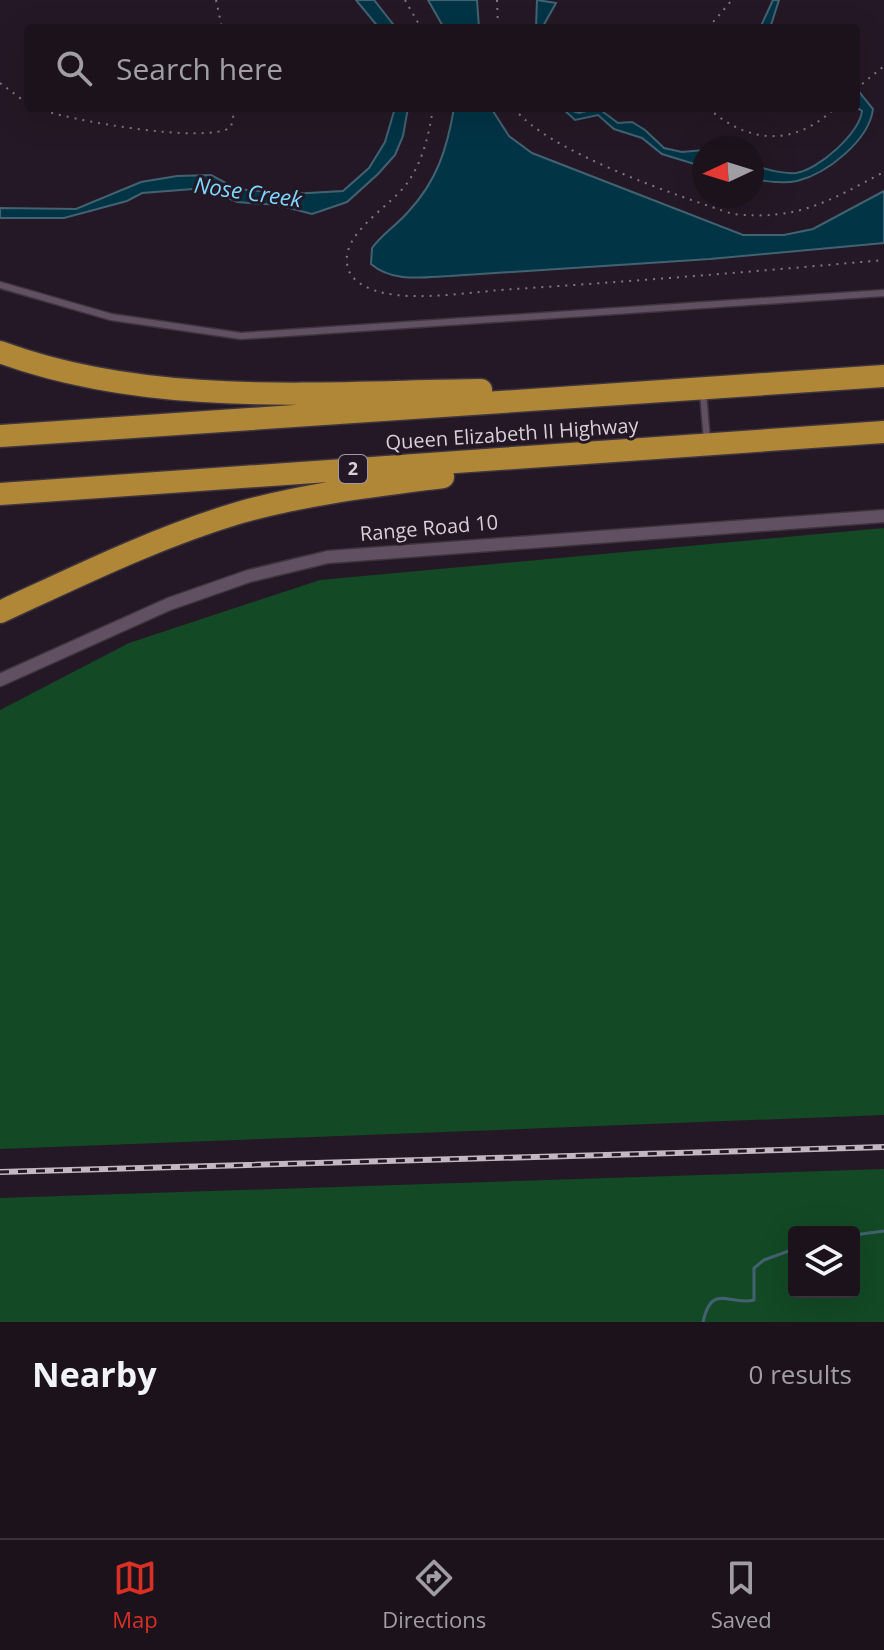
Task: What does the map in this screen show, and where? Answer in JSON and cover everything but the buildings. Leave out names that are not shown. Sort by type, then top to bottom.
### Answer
[{"type":"highway","points":[[0,352],[100,377],[185,389],[496,390],[606,395]]},
{"type":"highway","name":"Queen Elizabeth II Highway","points":[[0,436],[884,376]]},
{"type":"highway","name":"Queen Elizabeth II Highway","points":[[0,494],[884,432]]},
{"type":"highway","points":[[0,612],[149,545],[259,508],[337,490],[611,451]]},
{"type":"street","name":"Range Road 10","points":[[0,680],[169,604],[249,576],[328,557],[884,516]]},
{"type":"lane","points":[[0,285],[111,317],[241,336],[884,293]]},
{"type":"lane","points":[[703,389],[707,444]]},
{"type":"path","points":[[216,0],[221,24]]},
{"type":"path","points":[[405,0],[419,24]]},
{"type":"path","points":[[497,0],[498,24]]},
{"type":"path","points":[[711,24],[732,0]]},
{"type":"path","points":[[860,85],[884,66]]},
{"type":"path","points":[[0,83],[24,101]]},
{"type":"path","points":[[52,112],[102,124],[209,134],[231,127],[234,112]]},
{"type":"path","points":[[432,112],[426,145],[407,183],[359,233],[346,257],[348,271],[356,281],[381,293],[454,293],[672,279],[884,260]]},
{"type":"path","points":[[517,112],[527,124],[561,146],[733,214],[764,217],[820,206],[884,172]]},
{"type":"path","points":[[714,112],[734,125],[779,137],[807,130],[830,112]]},
{"type":"green space","points":[[884,528],[884,1115],[0,1149],[0,710],[129,643],[320,580]]},
{"type":"green space","points":[[884,1169],[884,1322],[0,1322],[0,1198]]},
{"type":"water","points":[[356,0],[374,0],[393,24],[376,24]]},
{"type":"water","points":[[428,0],[477,0],[479,24],[442,24]]},
{"type":"water","points":[[537,0],[556,3],[544,24],[536,24]]},
{"type":"water","points":[[773,0],[779,0],[771,24],[762,24]]},
{"type":"water","points":[[860,93],[873,109],[864,133],[855,144],[833,164],[808,177],[797,181],[764,180],[764,168],[796,173],[815,165],[846,139],[862,111]]},
{"type":"water","name":"Nose Creek","points":[[394,112],[407,112],[403,136],[395,155],[378,174],[347,202],[312,214],[278,205],[237,202],[206,188],[142,193],[127,201],[64,218],[0,218],[0,208],[76,209],[141,182],[177,176],[211,175],[237,189],[291,194],[343,191],[369,168],[385,142]]},
{"type":"water","points":[[453,112],[494,112],[509,136],[532,153],[743,235],[784,235],[813,229],[884,191],[884,243],[710,259],[450,276],[409,278],[380,270],[371,264],[372,248],[418,200],[433,176],[448,137]]},
{"type":"water","points":[[566,112],[603,112],[618,123],[632,122],[664,148],[692,151],[692,163],[662,154],[642,138],[614,129],[598,115],[575,120]]},
{"type":"waterway","points":[[860,1234],[884,1231]]},
{"type":"waterway","points":[[703,1322],[707,1310],[716,1299],[754,1300],[754,1268],[764,1260],[788,1251]]},
{"type":"railway","points":[[0,1172],[884,1147]]}]
